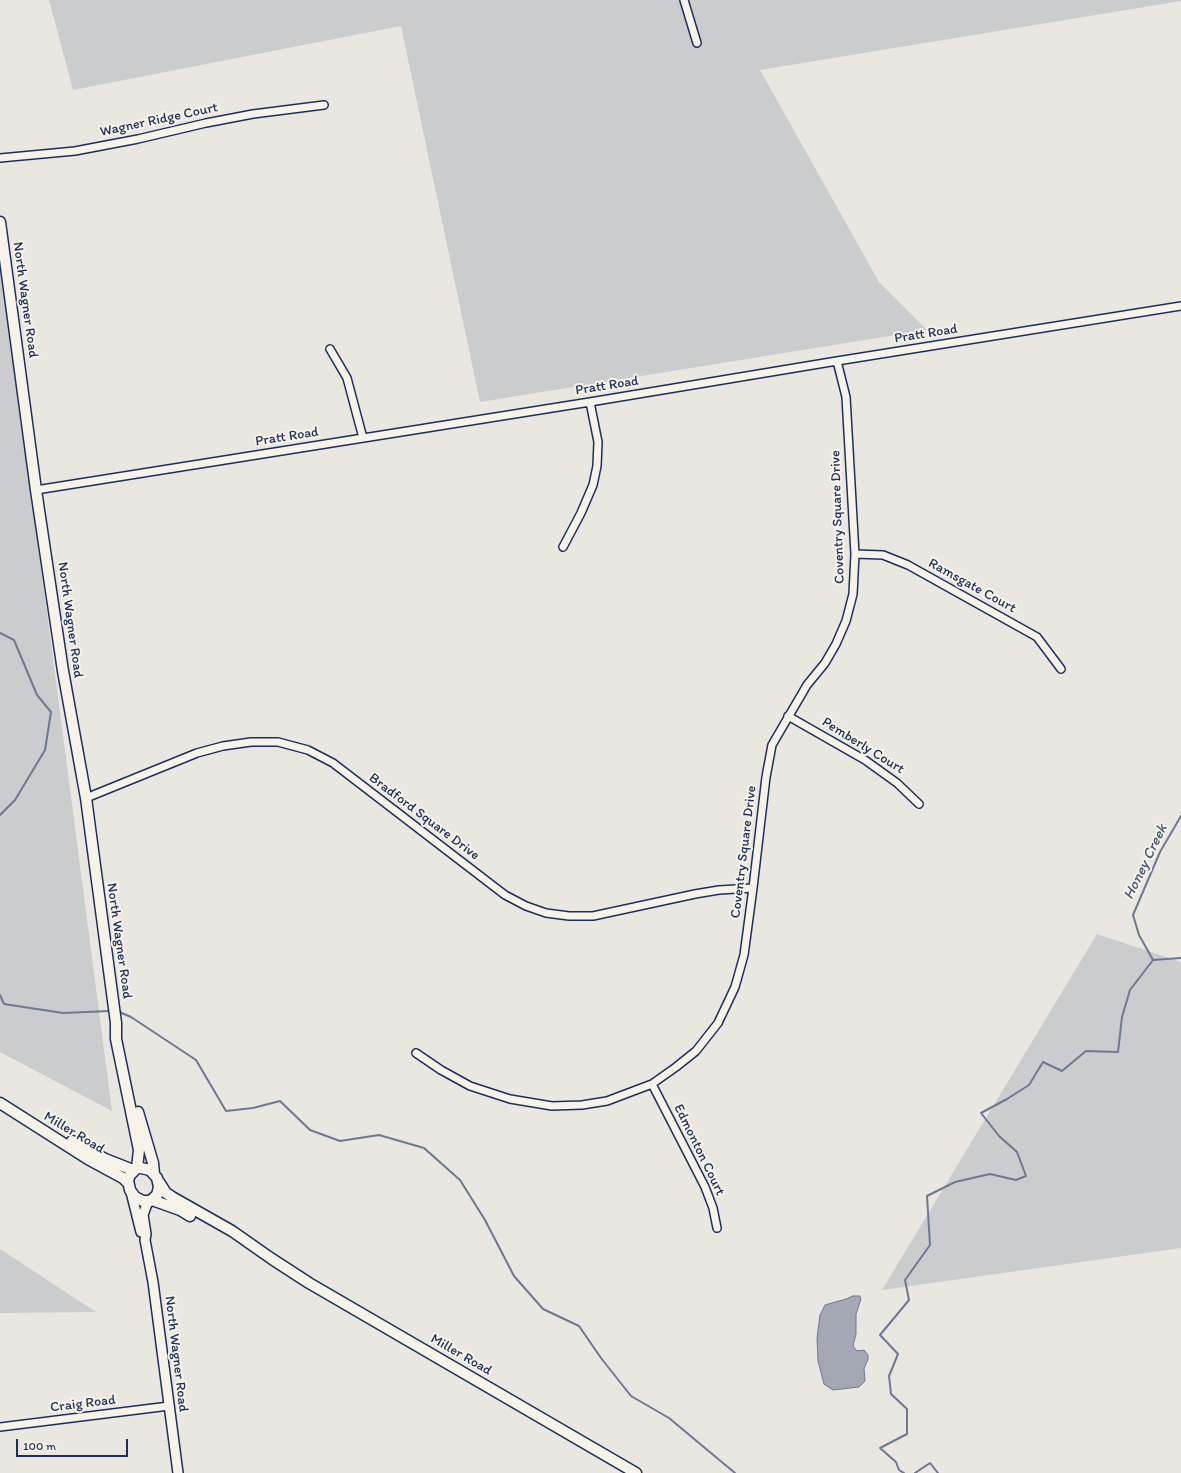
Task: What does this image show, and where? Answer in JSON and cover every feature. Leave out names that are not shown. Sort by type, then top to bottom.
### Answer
[{"type":"main road","name":"North Wagner Road","points":[[0,222],[36,490],[63,671],[86,798],[116,1020],[116,1039],[139,1150],[135,1169]]},
{"type":"main road","name":"North Wagner Road","points":[[116,1020],[120,1030],[140,1120],[156,1178]]},
{"type":"main road","name":"Miller Road","points":[[2,1105],[16,1110],[105,1159],[135,1169]]},
{"type":"main road","name":"Miller Road","points":[[2,1105],[88,1159],[123,1178],[129,1187]]},
{"type":"main road","points":[[135,1169],[150,1170],[156,1178],[157,1195],[150,1200],[135,1197],[129,1187],[130,1175],[135,1169]]},
{"type":"main road","name":"Miller Road","points":[[156,1178],[166,1193],[232,1231],[309,1283],[636,1473]]},
{"type":"main road","name":"Miller Road","points":[[150,1200],[180,1210],[272,1259]]},
{"type":"street","points":[[684,0],[697,43]]},
{"type":"street","name":"Wagner Ridge Court","points":[[0,158],[75,151],[253,114],[324,105]]},
{"type":"street","name":"Pratt Road","points":[[36,490],[1181,306]]},
{"type":"street","points":[[330,349],[348,378],[363,438]]},
{"type":"street","name":"Coventry Square Drive","points":[[416,1053],[441,1070],[470,1086],[510,1099],[552,1106],[582,1105],[607,1101],[652,1084],[696,1051],[718,1023],[735,987],[744,955],[754,888],[766,777],[772,745],[807,685],[825,663],[846,621],[853,594],[855,554],[846,397],[837,361]]},
{"type":"street","points":[[563,547],[581,513],[593,485],[597,466],[598,442],[590,402]]},
{"type":"street","name":"Ramsgate Court","points":[[855,554],[883,555],[915,569],[1037,637],[1061,669]]},
{"type":"street","name":"Pemberly Court","points":[[788,716],[865,760],[897,783],[919,804]]},
{"type":"street","name":"Bradford Square Drive","points":[[86,798],[197,753],[223,746],[251,742],[278,742],[308,750],[333,763],[505,895],[526,906],[546,913],[569,916],[593,916],[695,894],[719,890],[754,888]]},
{"type":"street","name":"Edmonton Court","points":[[652,1084],[704,1187],[713,1208],[717,1228]]},
{"type":"street","name":"North Wagner Road","points":[[129,1187],[142,1236],[145,1240]]},
{"type":"street","name":"North Wagner Road","points":[[150,1200],[143,1215],[146,1234],[145,1240],[153,1282],[178,1473]]},
{"type":"street","name":"Craig Road","points":[[0,1426],[169,1406]]},
{"type":"shaded area","points":[[49,0],[1181,1],[760,70],[879,282],[927,330],[480,402],[401,26],[73,90]]},
{"type":"shaded area","points":[[0,267],[31,490],[112,1111],[0,1052]]},
{"type":"shaded area","points":[[1097,934],[1181,962],[1181,1248],[882,1290]]},
{"type":"shaded area","points":[[0,1249],[96,1312],[0,1313]]},
{"type":"shaded area","points":[[853,1296],[860,1296],[861,1299],[856,1314],[856,1334],[853,1346],[857,1351],[864,1350],[868,1355],[864,1369],[865,1381],[859,1387],[833,1390],[824,1384],[818,1361],[817,1338],[820,1315],[825,1305]]},
{"type":"waterway","points":[[0,633],[14,640],[37,695],[51,712],[45,750],[15,800],[0,815]]},
{"type":"waterway","name":"Honey Creek","points":[[1153,960],[1139,935],[1133,915],[1160,852],[1181,816]]},
{"type":"waterway","points":[[1153,960],[1181,958]]},
{"type":"waterway","name":"Honey Creek","points":[[904,1473],[899,1470],[896,1462],[880,1448],[907,1434],[907,1409],[891,1394],[889,1376],[898,1354],[880,1335],[909,1300],[905,1280],[930,1245],[927,1196],[955,1182],[990,1174],[1016,1180],[1026,1176],[1017,1152],[999,1136],[981,1113],[1029,1085],[1043,1062],[1062,1071],[1086,1051],[1118,1052],[1122,1017],[1130,990],[1153,960]]},
{"type":"waterway","points":[[0,995],[4,1004],[63,1013],[110,1011]]},
{"type":"waterway","points":[[117,1011],[131,1017],[196,1060],[226,1111],[253,1108],[280,1101],[310,1130],[340,1141],[379,1135],[424,1148],[460,1180],[485,1220],[514,1276],[543,1309],[579,1326],[601,1358],[631,1396],[669,1418],[735,1473]]},
{"type":"waterway","name":"Honey Creek","points":[[915,1473],[930,1463],[938,1473]]}]
